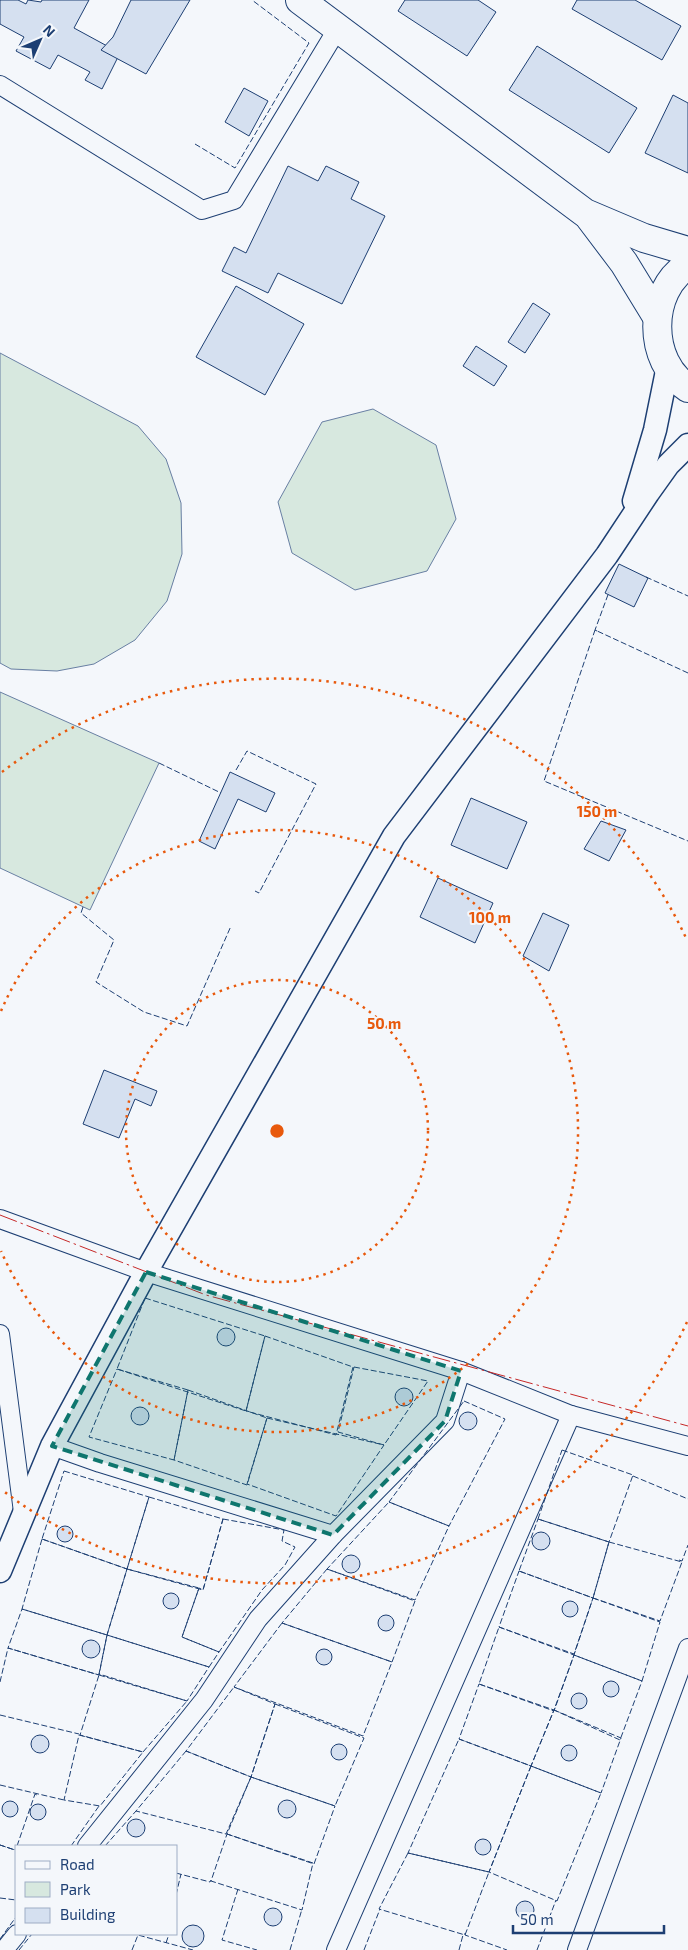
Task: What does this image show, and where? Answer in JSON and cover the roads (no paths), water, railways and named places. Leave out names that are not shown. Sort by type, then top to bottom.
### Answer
[{"type":"highway","points":[[300,0],[329,15],[586,213],[644,238],[688,251]]},
{"type":"highway","points":[[586,213],[624,263],[657,317]]},
{"type":"highway","points":[[688,265],[681,269],[665,291],[657,317],[659,345],[668,366],[688,388]]},
{"type":"street","points":[[0,85],[202,210],[234,200],[329,15]]},
{"type":"street","points":[[626,523],[647,462],[668,366]]},
{"type":"street","points":[[0,1571],[52,1446],[146,1272],[394,836],[607,555],[626,523],[668,465],[688,445]]},
{"type":"street","points":[[0,1219],[146,1272],[461,1371],[570,1414],[688,1446]]},
{"type":"street","points":[[0,1334],[23,1512]]},
{"type":"street","points":[[88,1845],[204,1700],[258,1620],[333,1535],[445,1421],[461,1371]]},
{"type":"street","points":[[336,1950],[570,1414]]},
{"type":"street","points":[[52,1446],[100,1463],[333,1535]]},
{"type":"street","points":[[577,1950],[688,1648]]},
{"type":"street","points":[[4,1950],[16,1935]]}]
